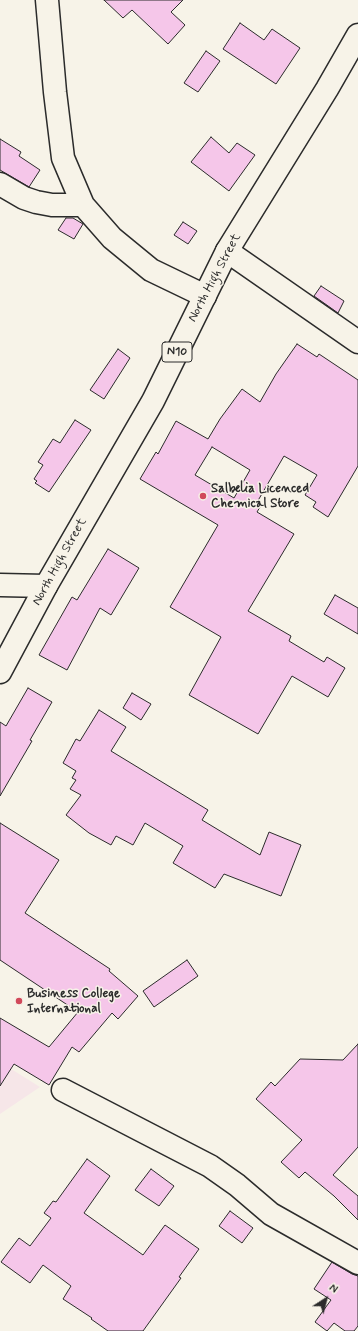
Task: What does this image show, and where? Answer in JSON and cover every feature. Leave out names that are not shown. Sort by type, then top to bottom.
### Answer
[{"type":"main road","points":[[47,0],[55,92],[63,158],[83,205],[112,238],[151,270],[205,296]]},
{"type":"main road","name":"North High Street","points":[[0,672],[46,586],[153,401],[227,251],[327,89],[358,35]]},
{"type":"main road","points":[[0,184],[24,198],[36,202],[52,206],[83,205]]},
{"type":"main road","points":[[227,251],[358,342]]},
{"type":"main road","points":[[0,585],[46,586]]},
{"type":"main road","points":[[63,1090],[210,1166],[271,1214],[358,1263]]},
{"type":"shaded area","points":[[0,1062],[40,1087],[0,1114]]},
{"type":"building","points":[[104,0],[183,0],[171,12],[185,25],[168,44],[132,10],[123,18]]},
{"type":"building","points":[[240,23],[264,40],[272,29],[300,48],[276,84],[223,49]]},
{"type":"building","points":[[206,51],[220,61],[198,92],[184,83]]},
{"type":"building","points":[[211,137],[229,153],[237,143],[255,155],[229,191],[191,162]]},
{"type":"building","points":[[0,139],[21,152],[19,156],[40,170],[29,187],[0,170]]},
{"type":"building","points":[[66,218],[73,218],[83,224],[74,239],[58,230]]},
{"type":"building","points":[[183,222],[197,231],[188,244],[174,235]]},
{"type":"building","points":[[321,286],[344,301],[338,313],[314,296]]},
{"type":"building","points":[[297,344],[317,357],[319,354],[358,380],[358,466],[328,517],[313,507],[316,502],[305,495],[317,475],[284,456],[256,504],[260,507],[257,512],[294,534],[248,611],[291,636],[289,641],[324,662],[327,657],[345,668],[328,697],[292,676],[258,734],[189,695],[221,637],[170,607],[218,525],[140,479],[156,452],[158,454],[176,421],[208,439],[220,419],[242,389],[260,402],[276,374]],"holes":[[[212,447],[250,470],[234,498],[195,475]]]},
{"type":"building","points":[[118,349],[130,358],[104,399],[90,390]]},
{"type":"building","points":[[75,420],[91,430],[49,492],[35,483],[37,481],[34,479],[43,465],[38,462],[53,439],[60,443]]},
{"type":"building","points":[[108,549],[139,568],[111,615],[100,608],[67,670],[39,655],[72,597],[77,600]]},
{"type":"building","points":[[335,595],[358,608],[358,634],[324,614]]},
{"type":"building","points":[[28,688],[52,702],[30,740],[32,741],[0,796],[0,722],[6,726]]},
{"type":"building","points":[[132,693],[151,704],[141,720],[123,708]]},
{"type":"building","points":[[99,710],[126,727],[111,751],[208,810],[202,820],[260,855],[269,832],[301,845],[281,896],[224,874],[215,888],[173,863],[183,846],[145,823],[133,845],[116,836],[111,845],[89,833],[66,815],[81,795],[70,789],[76,780],[72,778],[76,771],[63,763],[76,739],[80,741]]},
{"type":"building","points":[[0,823],[59,860],[25,913],[110,969],[109,971],[138,996],[118,1019],[112,1013],[79,1052],[72,1047],[49,1085],[14,1064],[0,1086],[0,1018],[49,1047],[78,1012],[0,960]]},
{"type":"building","points":[[187,960],[198,976],[154,1007],[143,991]]},
{"type":"building","points":[[358,1044],[358,1147],[333,1175],[358,1196],[358,1220],[334,1196],[305,1172],[299,1178],[281,1162],[302,1140],[256,1099],[271,1082],[275,1086],[300,1059],[343,1060]]},
{"type":"building","points":[[87,1159],[110,1176],[84,1213],[143,1255],[165,1225],[199,1249],[179,1277],[181,1278],[143,1331],[108,1331],[91,1319],[92,1318],[63,1299],[71,1286],[43,1265],[30,1283],[1,1262],[19,1238],[30,1246],[51,1218],[44,1213],[53,1201],[56,1202]]},
{"type":"building","points":[[151,1169],[174,1186],[159,1206],[135,1190]]},
{"type":"building","points":[[230,1211],[253,1228],[242,1243],[219,1226]]},
{"type":"building","points":[[332,1262],[358,1276],[358,1326],[354,1331],[345,1331],[334,1323],[327,1331],[315,1322],[331,1300],[314,1289]]},
{"type":"place","name":"Salbelia Licenced Chemical Store","points":[[203,496]]},
{"type":"place","name":"Business College International","points":[[19,1001]]}]
